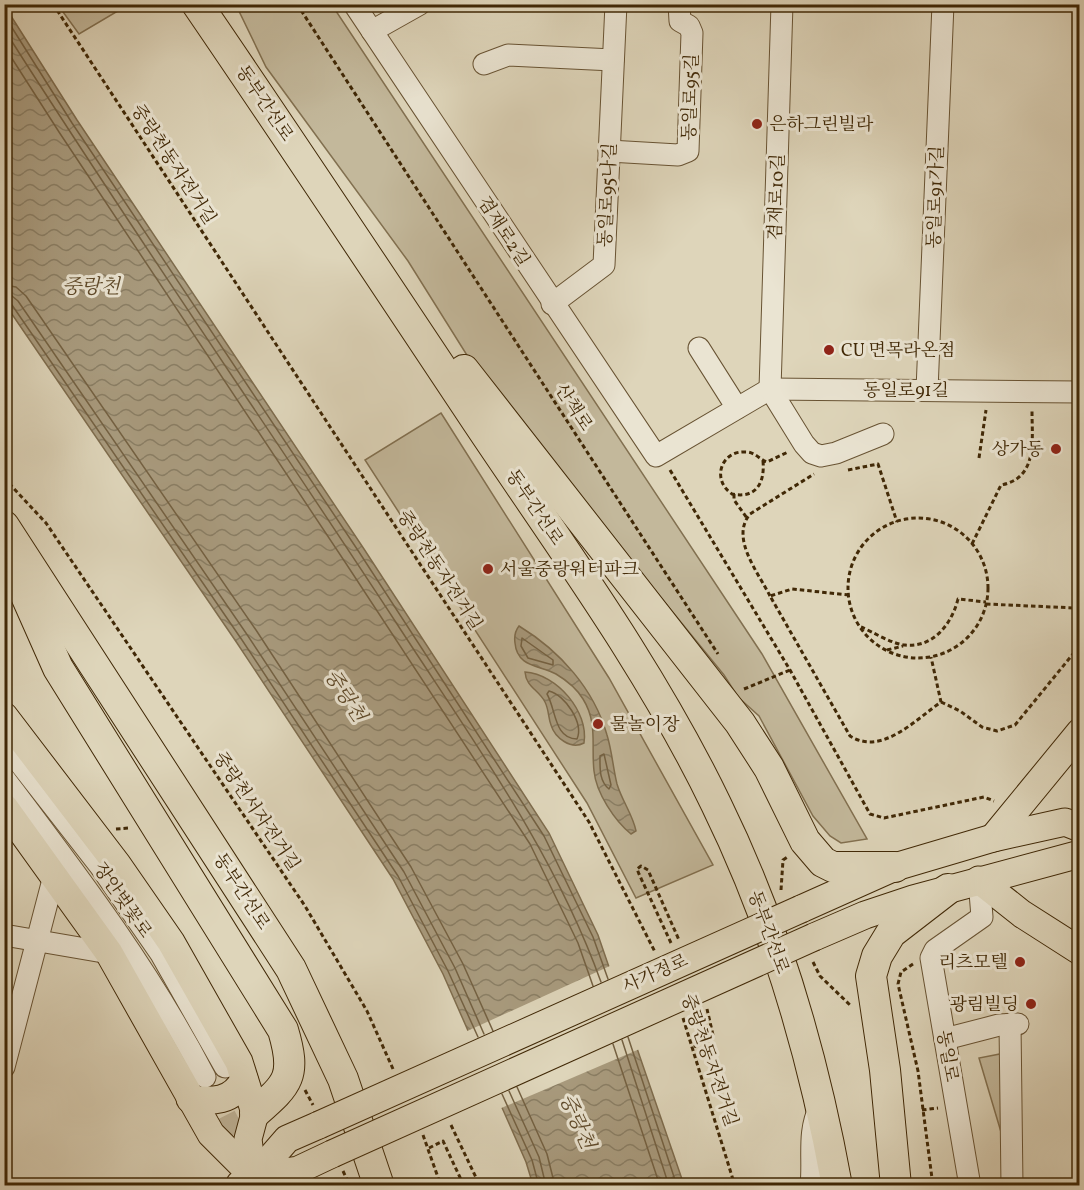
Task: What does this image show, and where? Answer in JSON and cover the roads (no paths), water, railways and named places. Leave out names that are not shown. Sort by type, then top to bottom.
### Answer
[{"type":"highway","name":"동부간선로","points":[[197,4],[612,623],[684,742],[717,805],[753,888],[791,992],[821,1104],[837,1185]]},
{"type":"highway","points":[[381,276],[439,338],[707,677],[769,768],[805,841],[813,852],[833,867],[895,867]]},
{"type":"highway","name":"동부간선로","points":[[4,526],[291,969],[343,1079],[380,1185]]},
{"type":"highway","points":[[4,549],[58,668],[283,1030],[289,1061],[285,1085],[279,1094],[255,1113]]},
{"type":"highway","points":[[896,1185],[885,1070],[871,976],[877,956],[891,933],[948,889]]},
{"type":"main road","points":[[4,716],[117,864],[171,942],[239,1062],[234,1073],[238,1090],[223,1099],[190,1099]]},
{"type":"main road","points":[[993,838],[1080,732]]},
{"type":"main road","points":[[4,807],[109,953],[211,1134],[254,1184]]},
{"type":"main road","name":"사가정로","points":[[254,1184],[287,1139],[895,867],[993,838],[1065,822],[1080,828]]},
{"type":"main road","points":[[254,1184],[298,1170],[865,915],[948,889],[1080,854]]},
{"type":"main road","points":[[980,880],[1022,914],[1080,951]]},
{"type":"main road","points":[[234,1073],[255,1113],[248,1139],[254,1184]]},
{"type":"street","name":"겸재로2길","points":[[354,4],[552,304],[656,456],[737,408]]},
{"type":"street","points":[[372,31],[420,4]]},
{"type":"street","name":"동일로95나길","points":[[552,304],[604,265],[616,4]]},
{"type":"street","name":"동일로95길","points":[[609,151],[678,155],[688,151],[692,33],[689,26],[680,21],[679,4]]},
{"type":"street","name":"겸재로10길","points":[[770,389],[782,4]]},
{"type":"street","name":"동일로91가길","points":[[927,390],[943,4]]},
{"type":"street","points":[[484,64],[508,55],[613,60]]},
{"type":"street","points":[[699,348],[737,408],[770,389],[812,453],[821,456],[836,453],[883,435]]},
{"type":"street","name":"동일로91길","points":[[770,389],[1080,392]]},
{"type":"street","name":"장안벚꽃로","points":[[4,743],[100,866],[161,954],[234,1073]]},
{"type":"street","name":"장안벚꽃로","points":[[4,778],[131,950],[172,1013],[206,1077]]},
{"type":"street","points":[[4,1067],[11,1009],[37,941],[54,876]]},
{"type":"street","name":"동일로","points":[[970,1185],[931,958],[935,950],[982,917],[980,880]]},
{"type":"street","points":[[4,934],[109,953]]},
{"type":"street","points":[[945,1039],[1014,1024],[1012,1185]]},
{"type":"street","points":[[811,1185],[814,1162],[811,1130],[821,1104]]},
{"type":"water","name":"중랑천","points":[[4,5],[77,120],[364,549],[549,833],[598,935],[684,1185],[533,1185],[526,1162],[443,974],[393,879],[237,643],[5,304]]},
{"type":"water","name":"물놀이장","points":[[519,626],[561,659],[594,702],[607,735],[617,784],[635,825],[636,831],[631,834],[613,814],[598,788],[594,771],[591,717],[588,708],[574,688],[560,676],[530,664],[520,657],[515,638]]},
{"type":"water","name":"물놀이장","points":[[525,672],[537,674],[548,680],[568,697],[576,707],[581,719],[584,743],[569,744],[556,734],[551,725],[545,702],[530,685]]},
{"type":"tunnel","points":[[211,1088],[236,1136],[244,1160]]},
{"type":"place","name":"은하그린빌라","points":[[757,124]]},
{"type":"place","name":"CU 면목라온점","points":[[829,350]]},
{"type":"place","name":"상가동","points":[[1056,449]]},
{"type":"place","name":"서울중랑워터파크","points":[[488,569]]},
{"type":"place","name":"물놀이장","points":[[598,724]]},
{"type":"place","name":"리츠모텔","points":[[1020,962]]},
{"type":"place","name":"광림빌딩","points":[[1031,1004]]}]
